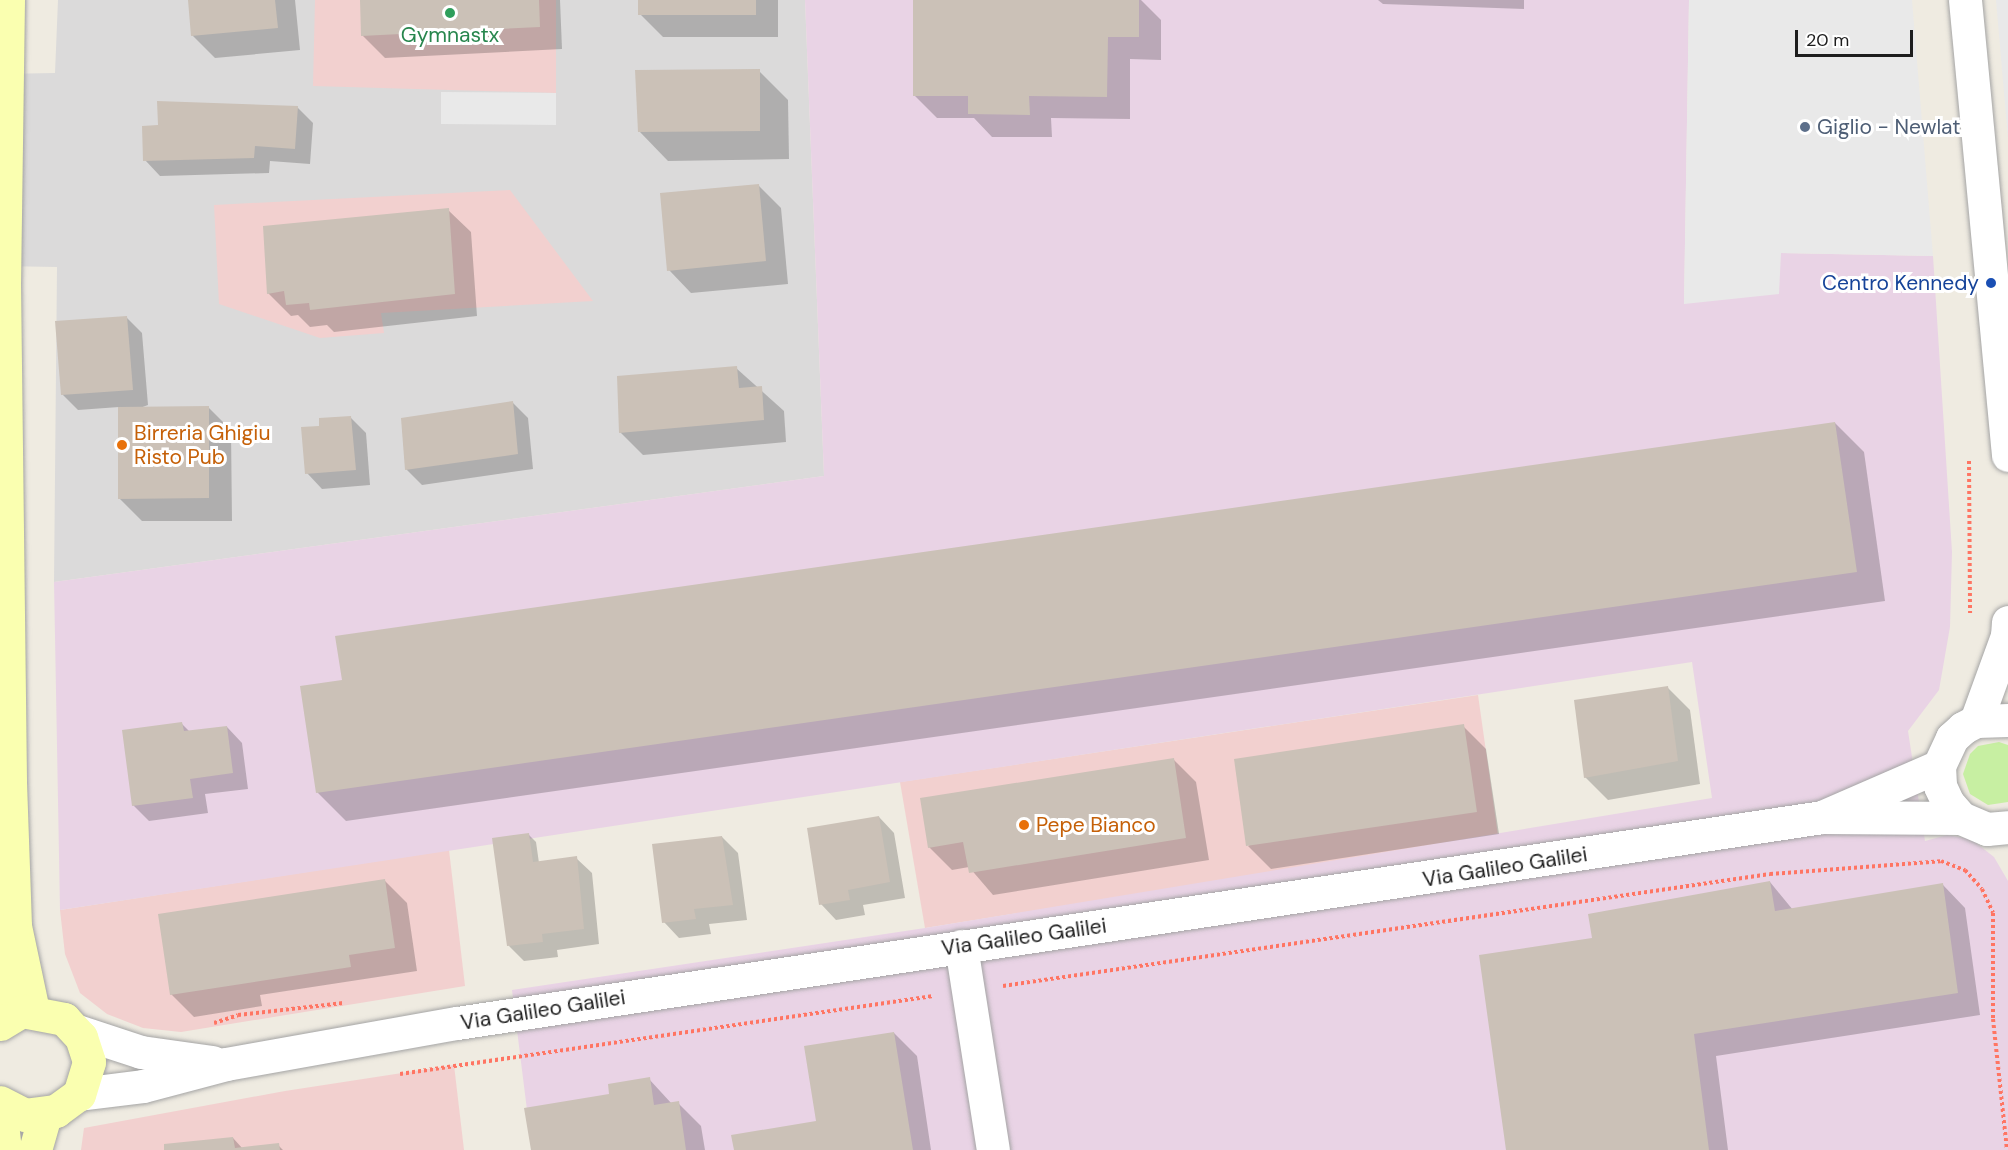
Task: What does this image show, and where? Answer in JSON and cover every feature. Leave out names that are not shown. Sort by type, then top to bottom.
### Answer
[{"type":"main road","points":[[6,17],[2,282],[5,680],[15,926],[33,1011]]},
{"type":"main road","points":[[0,990],[15,926]]},
{"type":"main road","points":[[0,1024],[22,1011],[33,1011],[64,1019],[77,1031],[89,1062],[79,1094],[65,1107],[45,1115],[25,1115],[0,1104],[4,1150]]},
{"type":"main road","points":[[35,1150],[45,1115]]},
{"type":"street","points":[[1965,0],[2008,454]]},
{"type":"street","points":[[2006,833],[1987,829],[1961,818],[1940,786],[1940,766],[1952,738],[1992,721],[2008,622]]},
{"type":"street","name":"Via Galileo Galilei","points":[[1822,817],[1940,766]]},
{"type":"street","name":"Via Galileo Galilei","points":[[79,1094],[143,1086],[226,1064],[457,1023],[961,946],[1366,889],[1822,817],[1961,818]]},
{"type":"street","points":[[961,946],[993,1150]]},
{"type":"street","name":"Via Galileo Galilei","points":[[77,1031],[141,1052],[226,1064]]},
{"type":"path","points":[[1969,457],[1969,625]]},
{"type":"path","points":[[1877,817],[1885,864]]},
{"type":"path","points":[[391,1075],[1770,874],[1941,861],[1965,870],[1982,889],[1993,913],[1993,1019],[2007,1150]]},
{"type":"shaded area","points":[[58,0],[805,0],[824,476],[54,582],[57,267],[0,266],[0,74],[55,73]]},
{"type":"shaded area","points":[[315,0],[556,0],[556,93],[313,86]]},
{"type":"shaded area","points":[[805,0],[1689,0],[1684,304],[1781,253],[1933,256],[1952,552],[1950,627],[1939,690],[1908,731],[1925,841],[1947,835],[1971,839],[1994,857],[2008,881],[2008,1150],[532,1150],[512,990],[925,928],[1712,798],[1692,662],[60,910],[54,582],[824,476]]},
{"type":"shaded area","name":"Giglio - Newlat","points":[[1689,0],[1912,0],[1933,256],[1781,253],[1779,294],[1684,304]]},
{"type":"shaded area","points":[[1996,0],[2008,0],[2008,139]]},
{"type":"shaded area","points":[[441,92],[556,93],[556,125],[441,124]]},
{"type":"shaded area","points":[[510,190],[593,301],[381,313],[384,333],[320,338],[219,304],[214,205]]},
{"type":"shaded area","points":[[1478,695],[1498,836],[925,928],[900,782]]},
{"type":"shaded area","points":[[449,850],[465,986],[181,1032],[143,1028],[107,1014],[80,993],[65,954],[60,910]]},
{"type":"shaded area","points":[[454,1065],[464,1150],[81,1150],[84,1128],[285,1091]]},
{"type":"green space","points":[[1999,742],[2008,745],[2008,802],[1988,805],[1970,794],[1963,774],[1970,754],[1978,746]]},
{"type":"building","points":[[188,0],[275,0],[278,28],[191,36]]},
{"type":"building","name":"Gymnastx","points":[[360,0],[539,0],[540,27],[361,36]]},
{"type":"building","points":[[638,0],[756,0],[756,15],[638,15]]},
{"type":"building","points":[[913,0],[1139,0],[1139,37],[1108,37],[1107,97],[1029,96],[1030,115],[968,114],[968,96],[913,96]]},
{"type":"building","points":[[760,69],[760,131],[638,132],[635,70]]},
{"type":"building","points":[[157,101],[298,106],[295,149],[255,146],[254,158],[143,161],[142,126],[158,125]]},
{"type":"building","points":[[759,184],[766,261],[667,271],[660,193]]},
{"type":"building","points":[[449,208],[455,294],[310,310],[309,303],[286,305],[284,291],[267,294],[263,226]]},
{"type":"building","points":[[127,316],[133,390],[61,395],[55,321]]},
{"type":"building","points":[[737,366],[739,388],[762,386],[764,420],[619,433],[617,376]]},
{"type":"building","points":[[513,401],[518,454],[405,470],[401,418]]},
{"type":"building","points":[[209,406],[209,498],[118,499],[118,407]]},
{"type":"building","points":[[351,416],[356,470],[305,474],[301,427],[319,426],[319,418]]},
{"type":"building","points":[[1835,422],[1857,572],[316,793],[300,686],[342,680],[335,636]]},
{"type":"building","points":[[1668,686],[1678,761],[1584,778],[1574,700]]},
{"type":"building","points":[[182,722],[184,731],[227,726],[233,773],[190,779],[193,798],[132,806],[122,730]]},
{"type":"building","points":[[1464,724],[1477,812],[1246,846],[1234,759]]},
{"type":"building","points":[[1174,758],[1186,838],[969,873],[963,842],[928,848],[920,798]]},
{"type":"building","points":[[879,816],[890,882],[848,890],[850,900],[819,905],[807,828]]},
{"type":"building","points":[[529,833],[533,862],[577,856],[584,929],[542,934],[543,942],[507,946],[492,838]]},
{"type":"building","points":[[722,836],[733,905],[694,909],[696,919],[662,923],[652,844]]},
{"type":"building","points":[[385,879],[395,948],[349,955],[351,967],[170,995],[158,914]]},
{"type":"building","points":[[1770,881],[1775,911],[1943,883],[1958,993],[1694,1034],[1709,1150],[1506,1150],[1479,955],[1592,938],[1588,914]]},
{"type":"building","points":[[894,1032],[913,1150],[734,1150],[731,1135],[816,1121],[804,1046]]},
{"type":"building","points":[[650,1077],[654,1105],[679,1101],[686,1150],[531,1150],[524,1108],[609,1094],[608,1084]]},
{"type":"building","points":[[233,1137],[235,1148],[279,1143],[280,1150],[164,1150],[164,1144]]},
{"type":"place","name":"Gymnastx","points":[[450,13]]},
{"type":"place","name":"Giglio - Newlat","points":[[1805,127]]},
{"type":"place","name":"Centro Kennedy","points":[[1991,283]]},
{"type":"place","name":"Birreria Ghigiu Risto Pub","points":[[122,445]]},
{"type":"place","name":"Pepe Bianco","points":[[1024,825]]}]
